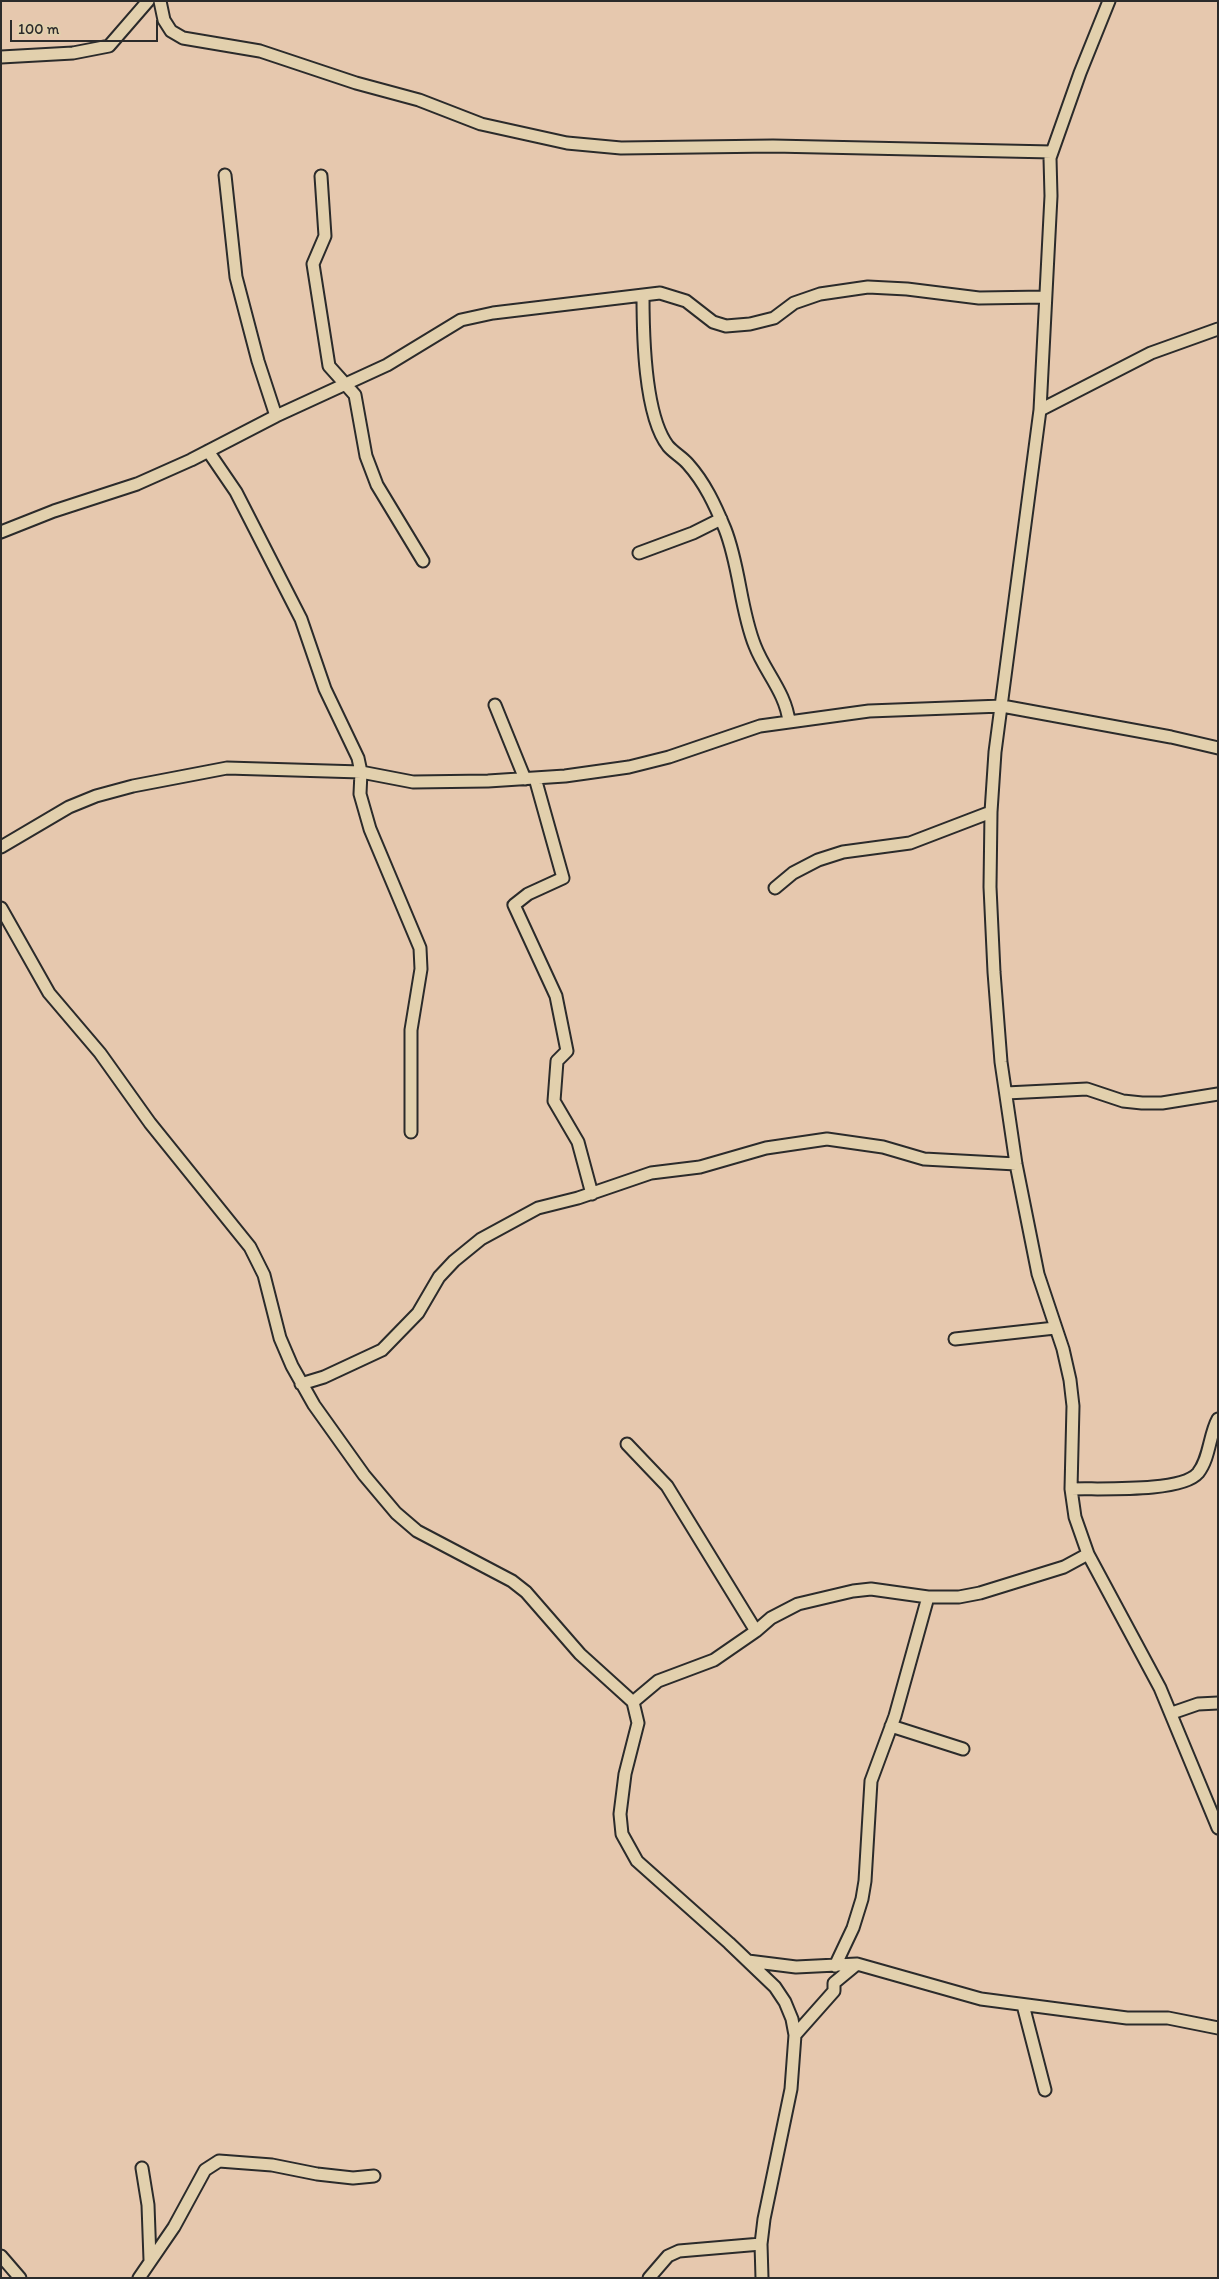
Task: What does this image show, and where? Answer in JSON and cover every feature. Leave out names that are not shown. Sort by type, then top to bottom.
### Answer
[{"type":"street","points":[[1,57],[73,53],[109,46],[148,1]]},
{"type":"street","points":[[160,1],[164,20],[171,31],[182,38],[260,51],[356,83],[419,100],[481,124],[526,136],[567,143],[621,148],[773,146],[1052,152]]},
{"type":"street","points":[[1109,1],[1080,72],[1052,152],[1040,410],[1025,512],[1017,596],[995,752],[991,812],[990,888],[994,972],[1006,1093],[1016,1164],[1038,1274],[1065,1357],[1073,1406],[1071,1489],[1075,1517],[1088,1554],[1126,1620],[1172,1713],[1218,1828]]},
{"type":"street","points":[[224,175],[236,277],[258,361],[276,416]]},
{"type":"street","points":[[321,176],[325,236],[313,264],[329,366],[355,395],[366,456],[377,485],[423,561]]},
{"type":"street","points":[[1,532],[54,510],[137,484],[208,451],[276,416],[387,365],[461,320],[512,310],[584,304],[660,293],[686,301],[713,322],[726,326],[750,324],[774,318],[794,303],[820,294],[868,287],[907,289],[999,299],[1044,297]]},
{"type":"street","points":[[643,295],[646,361],[653,409],[658,426],[668,446],[700,478],[721,519],[735,560],[755,646],[783,698],[789,722]]},
{"type":"street","points":[[1040,410],[1151,353],[1218,329]]},
{"type":"street","points":[[208,451],[236,492],[301,619],[325,689],[351,741],[360,772],[360,794],[370,829],[420,948],[421,969],[411,1030],[411,1132]]},
{"type":"street","points":[[639,552],[693,533],[721,519]]},
{"type":"street","points":[[495,705],[530,778],[563,878],[528,894],[514,905],[556,996],[567,1051],[557,1061],[554,1101],[578,1142],[592,1194]]},
{"type":"street","points":[[1,847],[69,807],[96,796],[183,775],[227,768],[260,767],[360,772],[413,782],[530,778],[629,767],[669,757],[760,726],[869,711],[1002,706],[1171,737],[1218,748]]},
{"type":"street","points":[[775,888],[793,873],[818,860],[843,852],[910,843],[991,812]]},
{"type":"street","points":[[1,908],[49,993],[100,1053],[150,1123],[258,1260],[280,1338],[301,1384],[342,1445],[396,1513],[417,1531],[512,1581],[526,1592],[580,1654],[634,1702],[638,1723],[625,1774],[620,1814],[622,1834],[629,1850],[637,1861],[775,1987],[785,2002],[795,2034],[790,2090],[771,2180],[761,2244],[762,2278]]},
{"type":"street","points":[[1006,1093],[1087,1089],[1123,1101],[1142,1103],[1162,1103],[1218,1094]]},
{"type":"street","points":[[301,1384],[324,1377],[382,1350],[418,1313],[439,1277],[481,1239],[538,1208],[592,1194],[651,1173],[700,1167],[766,1148],[827,1139],[883,1147],[924,1159],[1016,1164]]},
{"type":"street","points":[[954,1339],[1056,1328]]},
{"type":"street","points":[[1071,1489],[1171,1486],[1188,1479],[1197,1474],[1202,1466],[1218,1419]]},
{"type":"street","points":[[627,1444],[667,1486],[756,1631]]},
{"type":"street","points":[[634,1702],[658,1681],[714,1660],[784,1610],[824,1597],[871,1589],[928,1597],[959,1597],[980,1593],[1064,1567],[1088,1554]]},
{"type":"street","points":[[835,1966],[853,1928],[862,1899],[871,1781],[891,1726],[928,1597]]},
{"type":"street","points":[[1172,1713],[1198,1704],[1218,1702]]},
{"type":"street","points":[[891,1726],[963,1749]]},
{"type":"street","points":[[748,1961],[796,1967],[857,1964],[981,1999],[1127,2018],[1168,2018],[1218,2028]]},
{"type":"street","points":[[795,2034],[834,1991],[834,1983],[857,1964]]},
{"type":"street","points":[[1023,2005],[1045,2090]]},
{"type":"street","points":[[139,2278],[174,2227],[205,2170],[219,2161],[272,2165],[317,2174],[353,2178],[374,2176]]},
{"type":"street","points":[[142,2168],[148,2205],[150,2260]]},
{"type":"street","points":[[649,2278],[668,2256],[679,2251],[761,2244]]},
{"type":"street","points":[[1,2256],[20,2278]]}]
